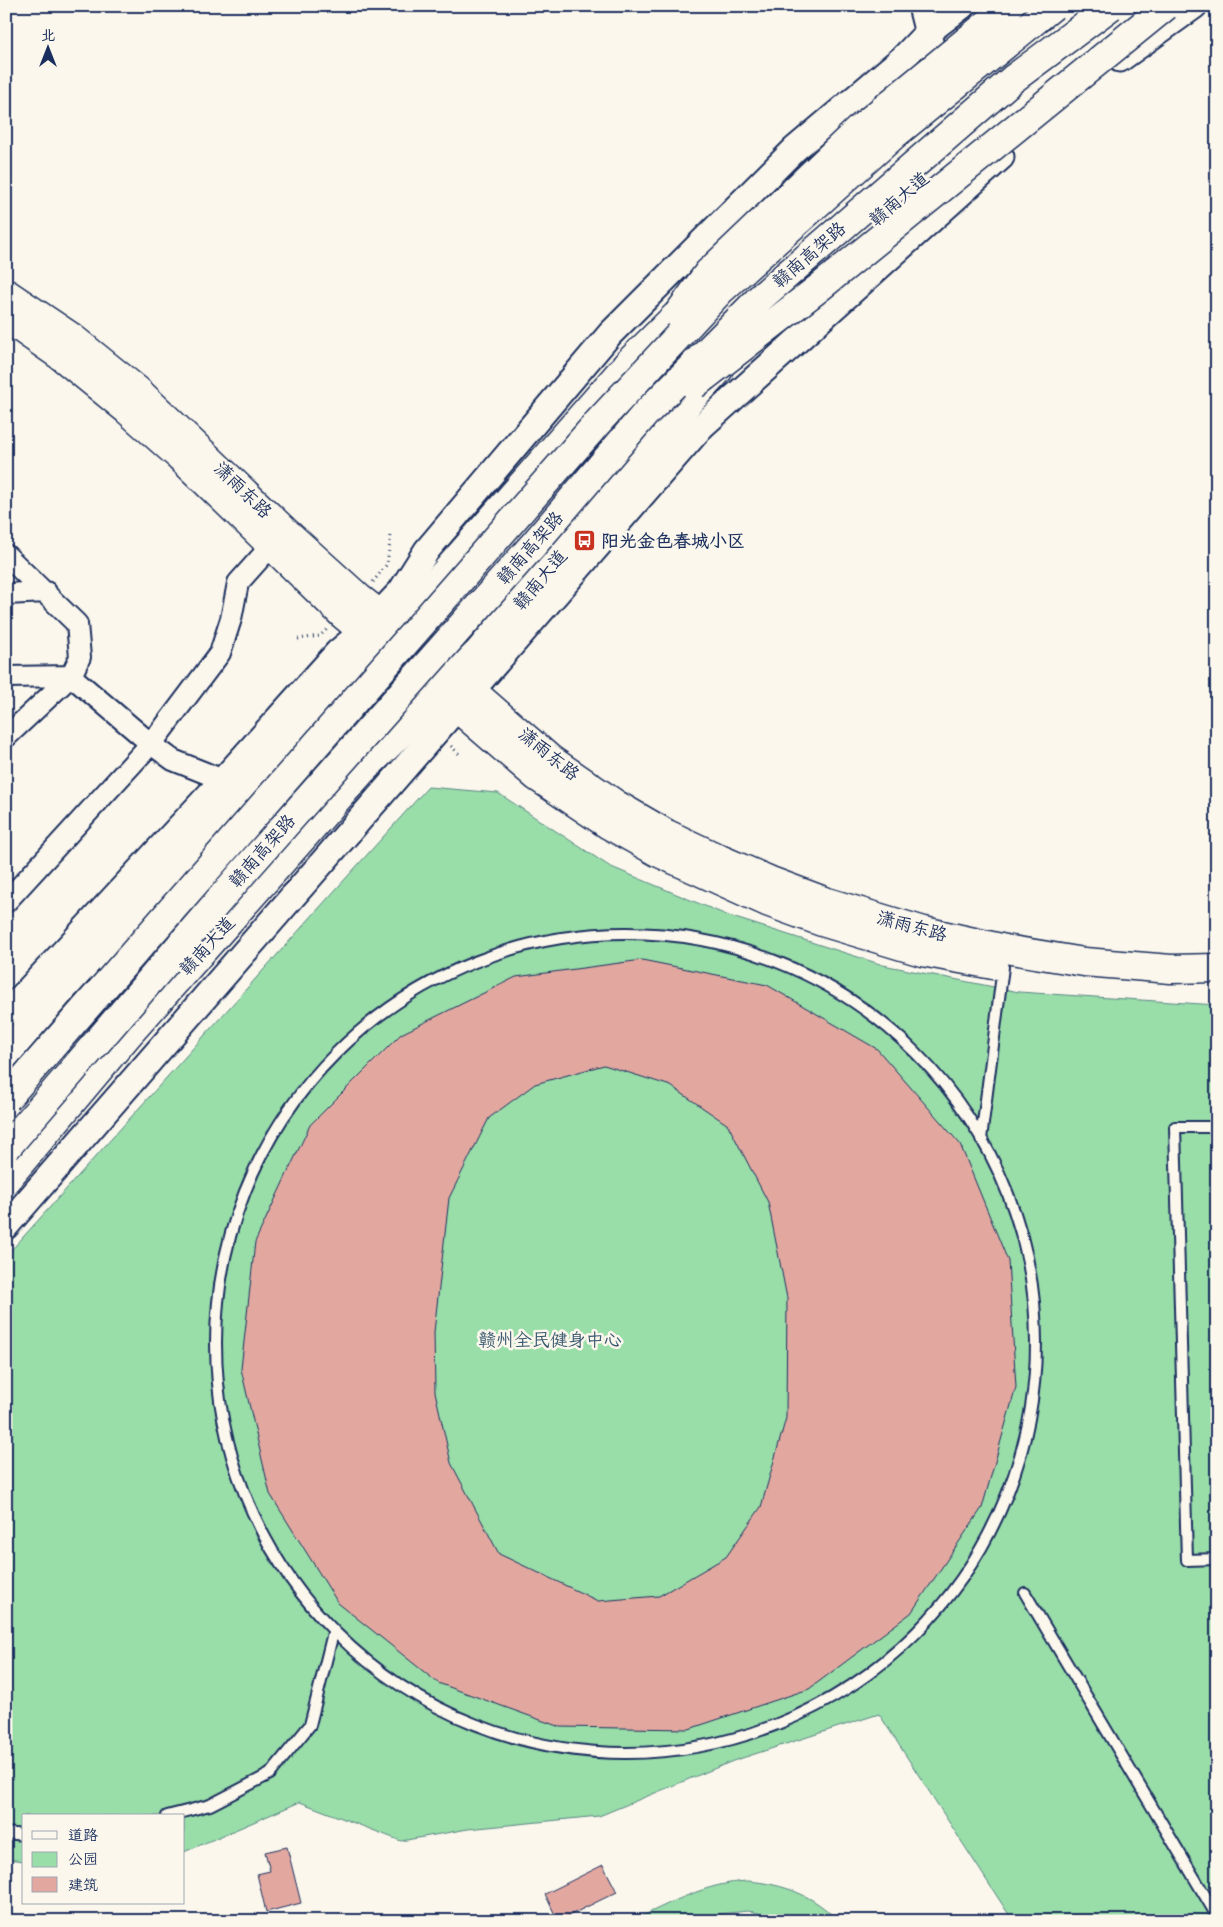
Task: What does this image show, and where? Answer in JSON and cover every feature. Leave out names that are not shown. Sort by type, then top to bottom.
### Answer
[{"type":"main road","points":[[600,420],[708,273],[858,130],[1009,6]]},
{"type":"main road","points":[[6,1054],[379,630],[630,361],[821,175],[1023,6]]},
{"type":"main road","name":"赣南高架路","points":[[6,1099],[600,420],[721,290],[894,135],[1053,6]]},
{"type":"main road","name":"赣南高架路","points":[[6,1148],[246,869],[534,544],[646,412],[759,299],[1013,79],[1111,6]]},
{"type":"main road","name":"赣南大道","points":[[6,1180],[127,1036],[362,771],[456,692],[478,653],[688,403],[775,307],[965,142],[1140,6]]},
{"type":"main road","points":[[624,439],[820,287],[1166,6]]},
{"type":"main road","name":"潇雨东路","points":[[6,293],[70,336],[137,390],[286,532],[379,630],[456,692],[550,759],[617,805],[668,834],[720,859],[827,902],[924,931],[1004,949],[1084,962],[1171,969],[1217,968]]},
{"type":"main road","name":"潇雨东路","points":[[6,318],[62,357],[121,404],[180,457],[342,614],[379,630]]},
{"type":"main road","name":"潇雨东路","points":[[456,692],[536,778],[607,824],[667,857],[767,902],[822,922],[922,952],[1078,980],[1166,987],[1217,987]]},
{"type":"street","points":[[921,6],[937,76]]},
{"type":"street","points":[[6,1014],[223,780],[338,652],[379,630],[427,550],[610,334],[795,150],[905,56],[928,32],[962,6]]},
{"type":"street","points":[[6,1226],[456,692],[492,668],[702,426],[986,168],[1128,52],[1194,6]]},
{"type":"street","points":[[6,902],[151,744],[220,653],[231,619],[238,583],[272,546]]},
{"type":"street","points":[[6,555],[77,624],[80,657],[71,676],[6,737]]},
{"type":"street","points":[[6,594],[46,592]]},
{"type":"street","points":[[6,678],[71,676],[172,760],[223,780]]},
{"type":"lane","points":[[572,935],[687,936],[797,969],[894,1030],[970,1115],[981,1139],[1020,1218],[1037,1308],[1035,1399],[1013,1487],[971,1568],[913,1638],[840,1694],[757,1732],[668,1751],[576,1751],[487,1730],[405,1690],[333,1633],[264,1542],[223,1436],[213,1322],[234,1210],[286,1108],[364,1024],[462,965],[572,935]]},
{"type":"lane","points":[[981,1139],[1003,967]]},
{"type":"lane","points":[[1217,1127],[1175,1127],[1187,1560],[1217,1559]]},
{"type":"lane","points":[[1025,1593],[1217,1916]]},
{"type":"lane","points":[[175,1814],[210,1805],[270,1774],[310,1725],[333,1633]]},
{"type":"lane","points":[[6,1832],[22,1835]]},
{"type":"path","points":[[380,575],[387,564],[391,535]]},
{"type":"path","points":[[298,639],[320,636]]},
{"type":"green space","name":"赣州全民健身中心","points":[[428,787],[498,793],[609,866],[729,916],[883,965],[1019,992],[1217,1005],[1217,1921],[1013,1921],[879,1714],[733,1761],[599,1816],[468,1829],[401,1841],[300,1802],[185,1852],[185,1814],[22,1814],[22,1861],[6,1859],[6,1256]]},
{"type":"green space","points":[[748,1881],[773,1885],[797,1892],[819,1904],[838,1921],[784,1921],[748,1911],[718,1914],[700,1921],[632,1921],[688,1895],[718,1886]]},
{"type":"building","points":[[642,960],[767,985],[877,1049],[960,1144],[1008,1261],[1016,1387],[982,1508],[911,1613],[809,1689],[689,1729],[560,1727],[438,1683],[338,1603],[270,1494],[241,1369],[255,1242],[310,1125],[401,1034],[516,977]],"holes":[[[604,1065],[671,1086],[728,1125],[768,1202],[787,1298],[786,1418],[761,1507],[726,1557],[659,1596],[598,1601],[499,1554],[451,1463],[435,1392],[434,1332],[449,1198],[489,1118],[535,1084]]]},
{"type":"building","points":[[287,1847],[301,1903],[266,1912],[257,1874],[270,1871],[265,1852]]},
{"type":"building","points":[[603,1865],[617,1892],[558,1921],[545,1894]]},
{"type":"place","name":"阳光金色春城小区","points":[[585,541]]}]
